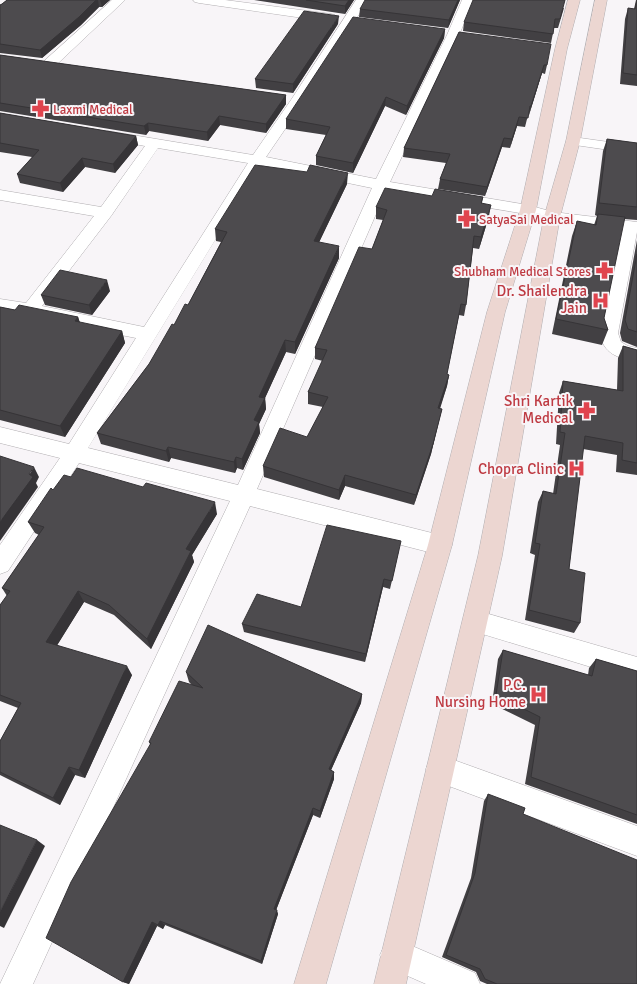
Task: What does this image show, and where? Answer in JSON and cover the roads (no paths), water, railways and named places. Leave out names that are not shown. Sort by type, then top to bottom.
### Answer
[{"type":"main road","points":[[310,984],[440,545],[496,312],[528,210],[553,48],[574,0]]},
{"type":"main road","points":[[393,970],[491,548],[552,217],[573,141],[602,0]]},
{"type":"street","points":[[48,65],[119,0]]},
{"type":"street","points":[[199,0],[356,21]]},
{"type":"street","points":[[0,564],[75,452],[257,160],[290,99],[356,21],[362,0]]},
{"type":"street","points":[[16,984],[244,495],[381,185],[453,35],[468,0]]},
{"type":"street","points":[[34,63],[63,67]]},
{"type":"street","points":[[92,132],[257,160],[381,185],[528,210],[552,217],[633,226],[609,333],[610,340],[615,349],[637,355]]},
{"type":"street","points":[[573,141],[637,150]]},
{"type":"street","points":[[30,310],[105,213],[154,143]]},
{"type":"street","points":[[0,195],[105,213]]},
{"type":"street","points":[[0,305],[148,334]]},
{"type":"street","points":[[0,435],[75,452],[440,545]]},
{"type":"street","points":[[475,621],[637,669]]},
{"type":"street","points":[[440,769],[637,841]]},
{"type":"street","points":[[393,970],[464,984]]},
{"type":"place","name":"Laxmi Medical","points":[[40,109]]},
{"type":"place","name":"SatyaSai Medical","points":[[466,219]]},
{"type":"place","name":"Shubham Medical Stores","points":[[604,271]]},
{"type":"place","name":"Dr. Shailendra Jain","points":[[600,300]]},
{"type":"place","name":"Shri Kartik Medical","points":[[586,410]]},
{"type":"place","name":"Chopra Clinic","points":[[577,469]]},
{"type":"place","name":"P.C. Nursing Home","points":[[539,694]]}]
